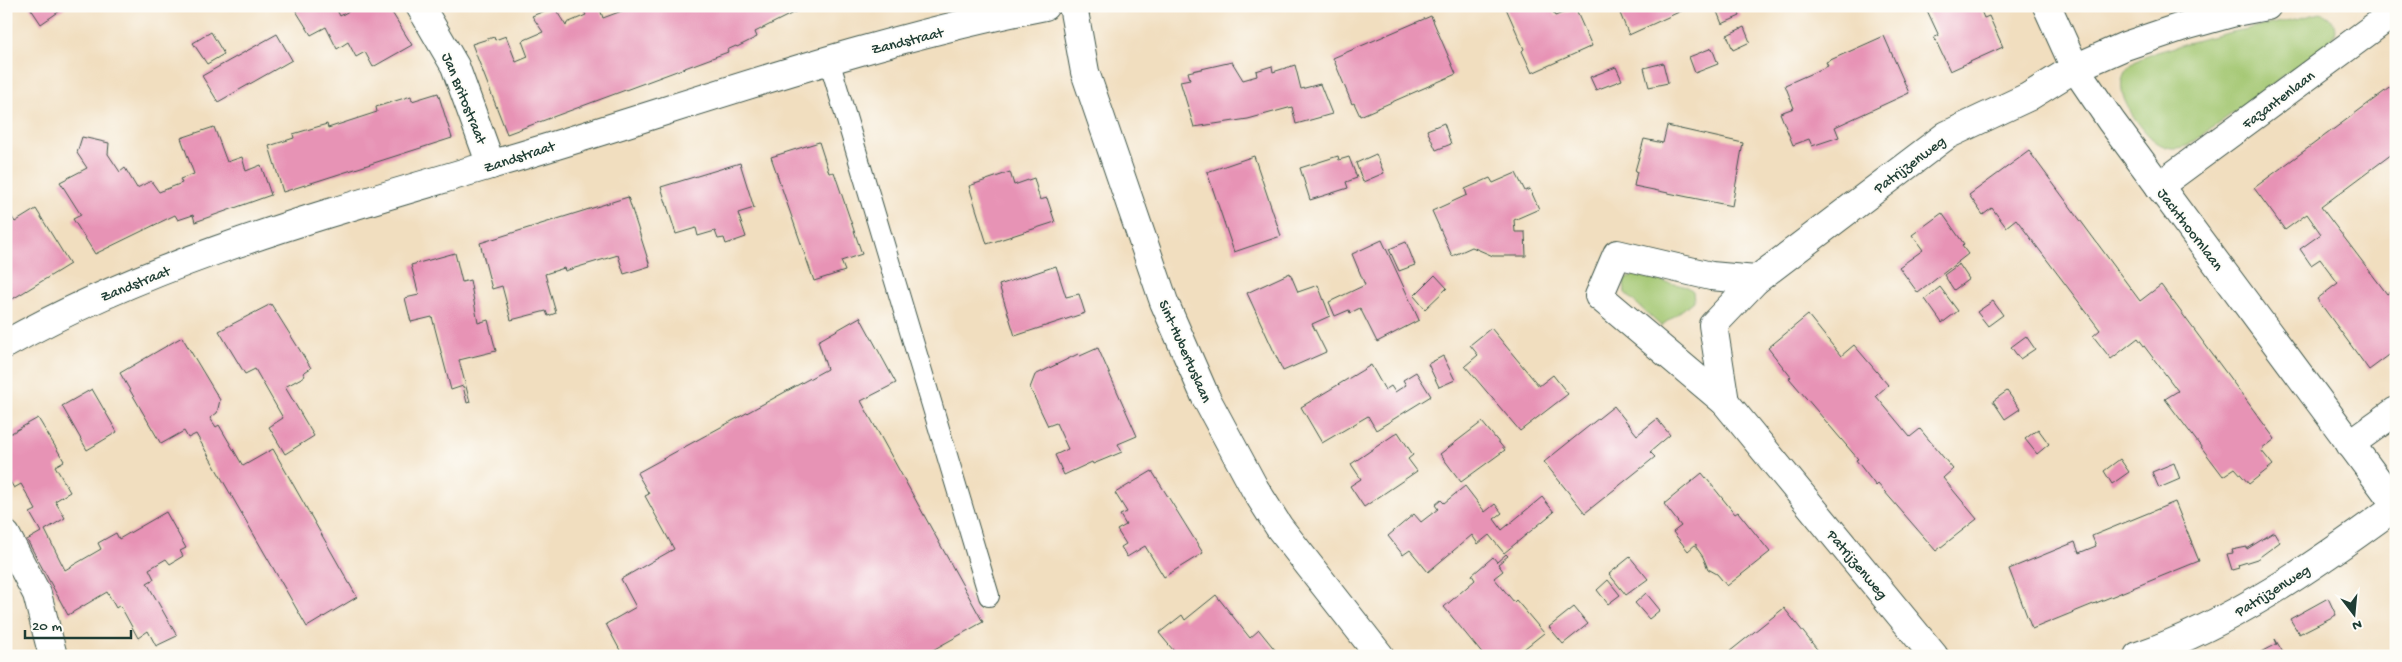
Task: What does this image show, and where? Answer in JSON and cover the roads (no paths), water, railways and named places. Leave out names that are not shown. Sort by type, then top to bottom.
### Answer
[{"type":"street","name":"Jan Britostraat","points":[[420,6],[455,66],[491,165]]},
{"type":"street","name":"Zandstraat","points":[[6,344],[76,307],[176,266],[307,220],[829,60],[998,11],[1045,6]]},
{"type":"street","name":"Sint-Hubertuslaan","points":[[1073,6],[1085,72],[1164,302],[1206,398],[1255,489],[1279,527],[1380,656]]},
{"type":"street","name":"Jachthoornlaan","points":[[2047,6],[2075,68],[2159,186],[2396,506]]},
{"type":"street","points":[[2075,68],[2125,46],[2181,27],[2235,12],[2267,6]]},
{"type":"street","name":"Fazantenlaan","points":[[2159,186],[2396,11]]},
{"type":"street","name":"Patrijzenweg","points":[[1725,402],[1713,325],[1756,280],[1947,136],[2028,97],[2075,68]]},
{"type":"street","name":"Patrijzenweg","points":[[1756,280],[1710,276],[1617,254],[1599,296],[1675,362],[1725,402],[1934,656]]},
{"type":"street","points":[[2350,444],[2396,411]]},
{"type":"street","name":"Patrijzenweg","points":[[2138,656],[2218,623],[2288,581],[2396,506]]},
{"type":"street","points":[[6,535],[37,594],[54,656]]},
{"type":"lane","points":[[829,60],[989,596]]}]
